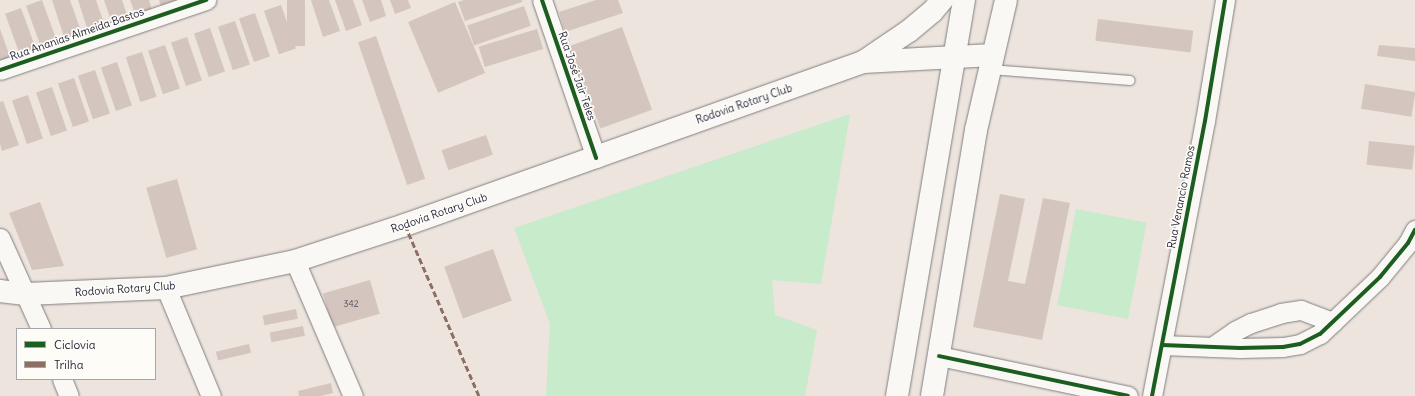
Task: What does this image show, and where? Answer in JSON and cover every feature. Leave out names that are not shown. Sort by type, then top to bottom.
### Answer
[{"type":"main road","points":[[862,62],[909,31],[932,12],[942,0]]},
{"type":"main road","points":[[897,396],[964,0]]},
{"type":"main road","points":[[932,396],[940,356],[976,130],[1006,0]]},
{"type":"main road","points":[[862,62],[955,57],[991,62]]},
{"type":"main road","name":"Rodovia Rotary Club","points":[[0,291],[26,294],[166,288],[295,261],[405,225],[596,158],[862,62]]},
{"type":"street","name":"Rua Ananias Almeida Bastos","points":[[0,70],[206,0]]},
{"type":"street","name":"Rua José Jair Teles","points":[[542,0],[596,158]]},
{"type":"street","name":"Rua Venancio Ramos","points":[[1152,396],[1205,120],[1225,0]]},
{"type":"street","points":[[1162,345],[1283,347],[1300,344],[1320,334],[1380,277],[1408,243],[1415,230]]},
{"type":"street","points":[[0,238],[41,328]]},
{"type":"street","points":[[295,261],[353,396]]},
{"type":"street","points":[[166,288],[211,396]]},
{"type":"street","points":[[1212,347],[1235,331],[1251,323],[1281,313],[1300,310],[1333,322]]},
{"type":"street","points":[[940,356],[1128,396]]},
{"type":"street","points":[[62,380],[69,396]]},
{"type":"lane","points":[[991,62],[1130,80]]},
{"type":"green space","points":[[850,114],[821,284],[772,280],[775,315],[817,330],[805,396],[546,396],[550,324],[514,228]]},
{"type":"green space","points":[[1076,209],[1147,223],[1128,319],[1057,305]]},
{"type":"building","points":[[42,0],[58,44],[42,50],[26,6]]},
{"type":"building","points":[[52,0],[70,0],[83,37],[66,43]]},
{"type":"building","points":[[78,0],[96,0],[106,29],[89,34]]},
{"type":"building","points":[[104,0],[122,0],[129,21],[113,26]]},
{"type":"building","points":[[130,0],[149,0],[154,17],[138,22]]},
{"type":"building","points":[[159,0],[177,0],[163,14]]},
{"type":"building","points":[[287,0],[305,0],[305,46],[287,46]]},
{"type":"building","points":[[311,0],[329,0],[340,31],[323,37]]},
{"type":"building","points":[[335,0],[353,0],[362,25],[346,31]]},
{"type":"building","points":[[362,0],[381,0],[386,16],[370,22]]},
{"type":"building","points":[[390,0],[408,0],[411,8],[395,14]]},
{"type":"building","points":[[464,0],[522,0],[522,2],[465,21],[458,2]]},
{"type":"building","points":[[596,0],[618,0],[623,13],[565,32],[559,12]]},
{"type":"building","points":[[455,2],[485,73],[438,93],[408,22]]},
{"type":"building","points":[[281,5],[296,48],[279,54],[264,11]]},
{"type":"building","points":[[524,6],[531,26],[474,45],[467,26]]},
{"type":"building","points":[[21,8],[37,52],[21,58],[5,14]]},
{"type":"building","points":[[255,13],[270,56],[254,62],[239,19]]},
{"type":"building","points":[[1098,19],[1193,31],[1191,53],[1095,41]]},
{"type":"building","points":[[235,21],[250,64],[233,70],[218,27]]},
{"type":"building","points":[[622,27],[652,110],[600,129],[570,46]]},
{"type":"building","points":[[210,28],[225,71],[209,77],[194,34]]},
{"type":"building","points":[[0,29],[12,62],[0,66]]},
{"type":"building","points":[[537,29],[543,49],[485,67],[479,47]]},
{"type":"building","points":[[376,36],[425,179],[407,185],[358,42]]},
{"type":"building","points":[[187,37],[202,80],[186,86],[171,43]]},
{"type":"building","points":[[165,45],[180,88],[163,94],[148,51]]},
{"type":"building","points":[[1379,45],[1415,48],[1415,61],[1377,56]]},
{"type":"building","points":[[142,52],[157,97],[140,102],[126,57]]},
{"type":"building","points":[[117,62],[132,105],[116,111],[101,68]]},
{"type":"building","points":[[95,70],[110,113],[93,119],[78,76]]},
{"type":"building","points":[[74,78],[89,121],[73,127],[58,84]]},
{"type":"building","points":[[1365,84],[1415,92],[1411,117],[1361,109]]},
{"type":"building","points":[[52,87],[67,130],[51,136],[36,93]]},
{"type":"building","points":[[28,95],[43,138],[27,144],[12,101]]},
{"type":"building","points":[[3,101],[19,145],[2,151],[0,144],[0,102]]},
{"type":"building","points":[[486,135],[493,155],[448,170],[442,150]]},
{"type":"building","points":[[1369,141],[1415,146],[1412,170],[1366,165]]},
{"type":"building","points":[[177,179],[197,249],[166,258],[146,188]]},
{"type":"building","points":[[1000,194],[1025,199],[1008,281],[1025,284],[1043,198],[1070,203],[1042,340],[973,327]]},
{"type":"building","points":[[40,202],[64,266],[32,270],[9,213]]},
{"type":"building","points":[[493,249],[512,301],[463,318],[444,267]]},
{"type":"building","points":[[370,280],[380,314],[333,327],[323,294]]},
{"type":"building","points":[[296,309],[298,319],[265,325],[263,315]]},
{"type":"building","points":[[303,326],[305,336],[272,342],[270,332]]},
{"type":"building","points":[[249,344],[251,353],[218,360],[216,352]]},
{"type":"building","points":[[331,383],[333,393],[320,396],[299,396],[298,391]]},
{"type":"marked path","points":[[405,225],[479,396]]},
{"type":"cycle path","points":[[0,70],[206,0]]},
{"type":"cycle path","points":[[542,0],[596,158]]},
{"type":"cycle path","points":[[1152,396],[1205,121],[1225,0]]},
{"type":"cycle path","points":[[1162,345],[1240,348],[1283,347],[1300,344],[1320,334],[1380,277],[1408,243],[1415,230]]},
{"type":"cycle path","points":[[939,356],[1128,396]]}]
